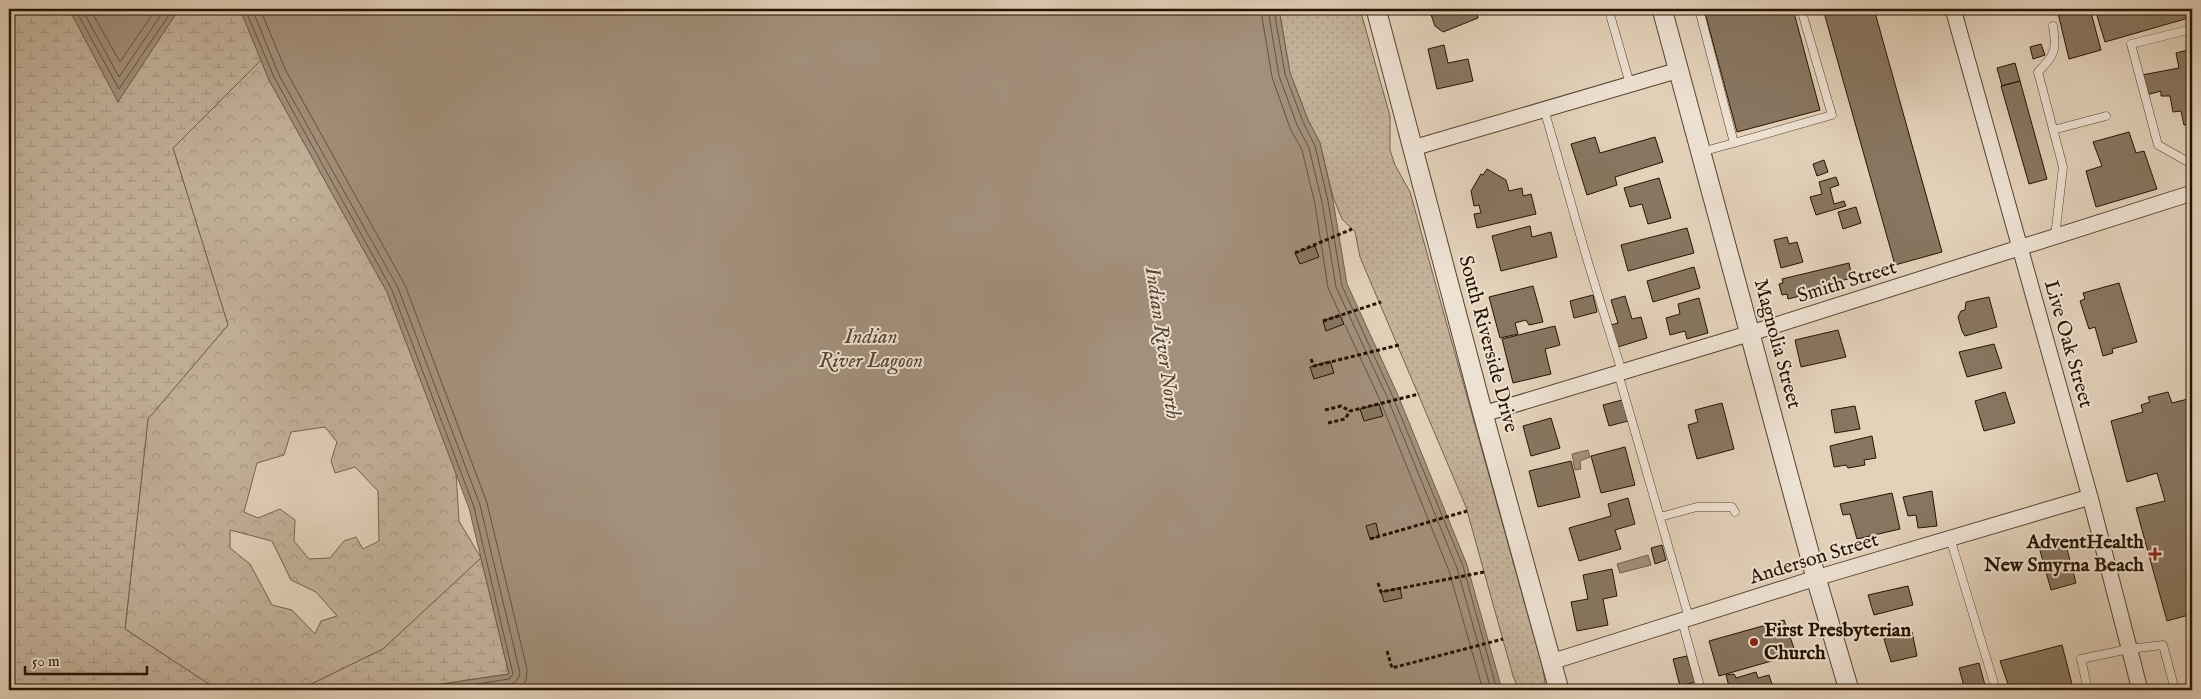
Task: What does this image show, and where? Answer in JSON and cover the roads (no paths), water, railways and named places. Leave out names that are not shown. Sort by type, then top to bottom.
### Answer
[{"type":"street","name":"South Riverside Drive","points":[[1376,9],[1483,414],[1559,690]]},
{"type":"street","name":"Magnolia Street","points":[[1662,9],[1816,578],[1849,690]]},
{"type":"street","name":"Live Oak Street","points":[[1954,9],[2090,497],[2140,690]]},
{"type":"street","points":[[1412,148],[1679,70]]},
{"type":"street","name":"Smith Street","points":[[1483,414],[1751,333],[2192,193]]},
{"type":"street","name":"Anderson Street","points":[[1551,662],[1816,578],[2090,497]]},
{"type":"lane","points":[[1699,9],[1734,143]]},
{"type":"lane","points":[[1701,152],[1832,115],[1802,9]]},
{"type":"lane","points":[[1611,18],[1630,84]]},
{"type":"lane","points":[[2053,26],[2056,43],[2053,57],[2038,72],[2063,167],[2055,237]]},
{"type":"lane","points":[[2192,29],[2130,44],[2158,145],[2192,164]]},
{"type":"lane","points":[[1544,109],[1660,517],[1686,620],[1701,690]]},
{"type":"lane","points":[[2054,130],[2106,116]]},
{"type":"lane","points":[[1660,517],[1697,507],[1732,507],[1734,512]]},
{"type":"lane","points":[[1950,538],[1996,690]]},
{"type":"lane","points":[[2088,690],[2081,659],[2129,649],[2163,645],[2175,690]]},
{"type":"water","points":[[69,9],[179,9],[118,102]]},
{"type":"water","name":"Indian River Lagoon","points":[[240,9],[1281,9],[1280,15],[1290,73],[1308,120],[1320,143],[1333,200],[1347,284],[1397,393],[1467,565],[1502,690],[433,690],[435,685],[509,674],[469,508],[387,292],[269,80]]},
{"type":"water","points":[[1588,450],[1590,457],[1580,461],[1581,469],[1575,470],[1572,454]]},
{"type":"water","points":[[1648,555],[1651,565],[1620,573],[1617,564]]},
{"type":"place","name":"AdventHealth New Smyrna Beach","points":[[2155,554]]},
{"type":"place","name":"First Presbyterian Church","points":[[1754,642]]},
{"type":"water label","name":"Indian River North","points":[[1162,343]]}]
